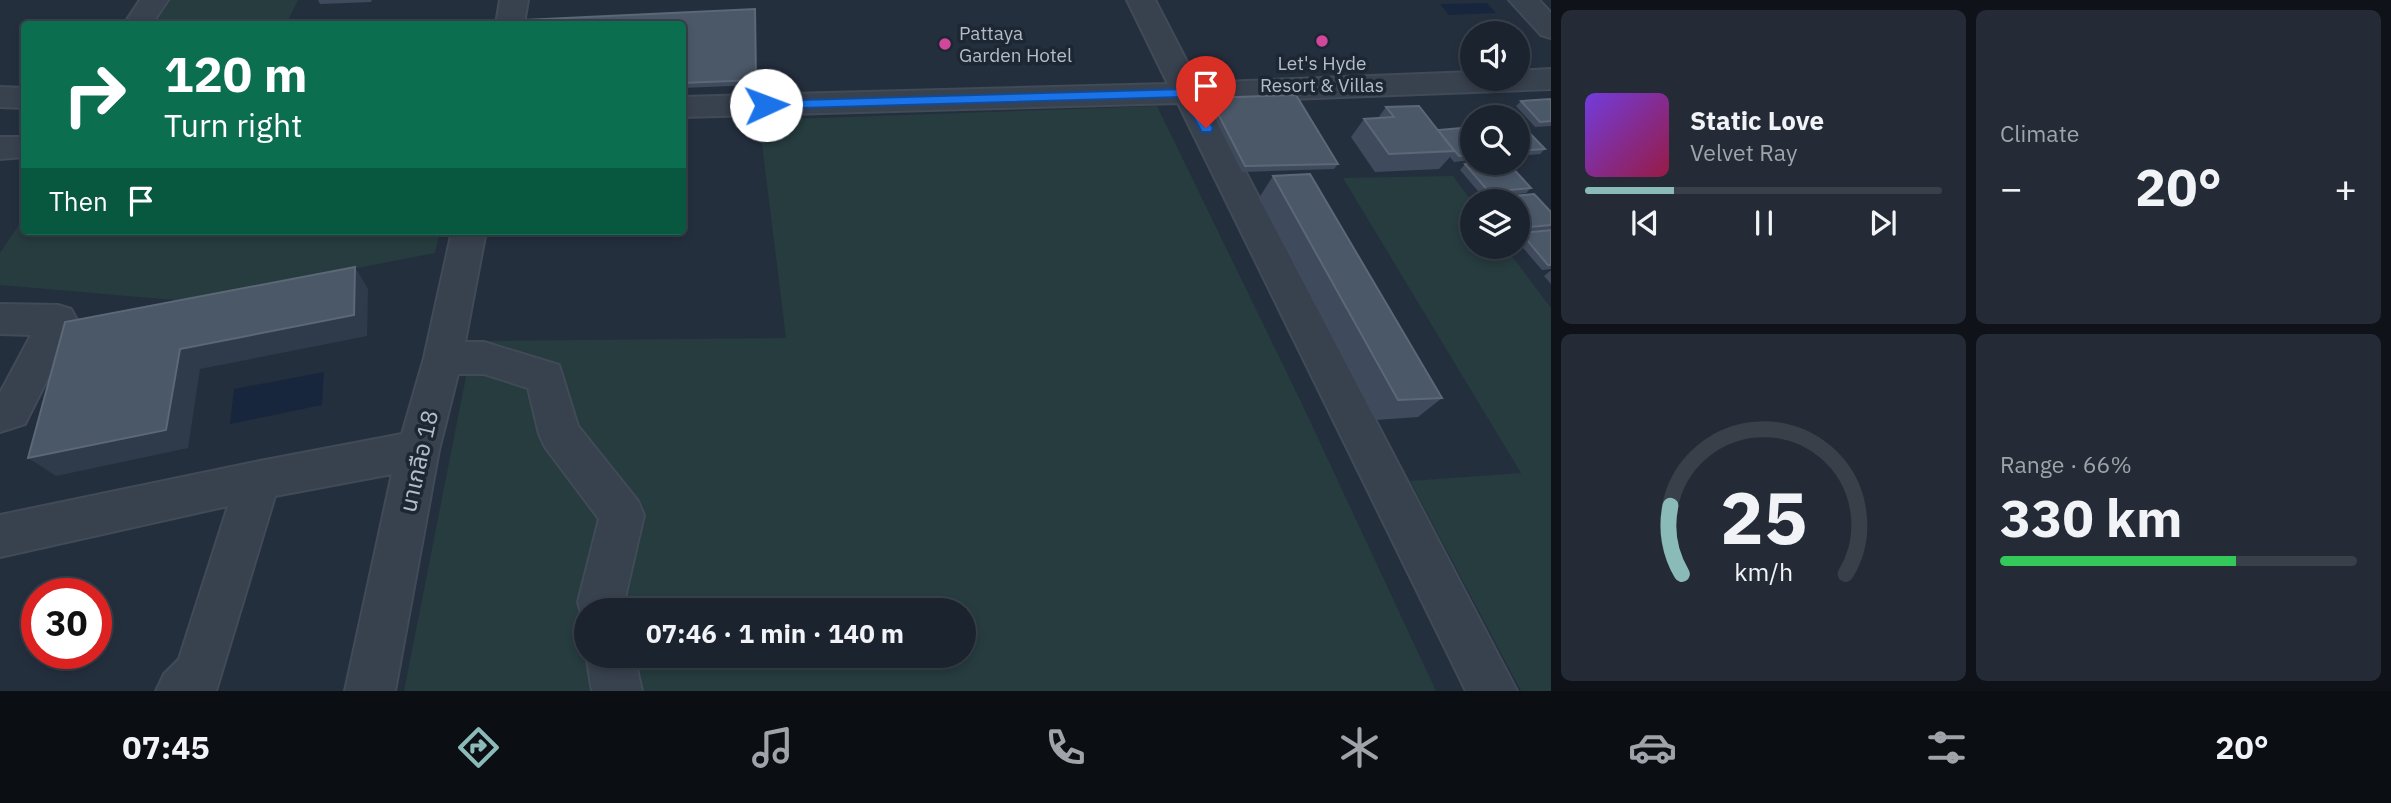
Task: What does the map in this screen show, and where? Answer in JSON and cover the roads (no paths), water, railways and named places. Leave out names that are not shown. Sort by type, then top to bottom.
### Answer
[{"type":"street","points":[[140,21],[154,0]]},
{"type":"street","points":[[510,21],[514,0]]},
{"type":"street","points":[[1141,0],[1492,691]]},
{"type":"street","points":[[1523,0],[1551,29]]},
{"type":"street","points":[[686,107],[1186,93],[1551,79]]},
{"type":"street","points":[[0,97],[21,98]]},
{"type":"street","name":"นาเกลือ 18","points":[[370,691],[418,450],[443,358],[469,235]]},
{"type":"street","points":[[0,319],[58,320],[11,412],[0,414]]},
{"type":"street","points":[[443,358],[484,358],[545,377],[560,434],[622,515],[602,598]]},
{"type":"street","points":[[0,536],[260,480],[418,450]]},
{"type":"street","points":[[181,691],[199,674],[260,480]]},
{"type":"street","points":[[612,668],[617,691]]},
{"type":"water","points":[[1487,3],[1496,13],[1449,15],[1440,4]]},
{"type":"water","points":[[324,372],[322,405],[230,424],[234,389]]},
{"type":"place","name":"Let's Hyde Resort & Villas","points":[[1322,41]]},
{"type":"place","name":"Pattaya Garden Hotel","points":[[945,44]]}]
